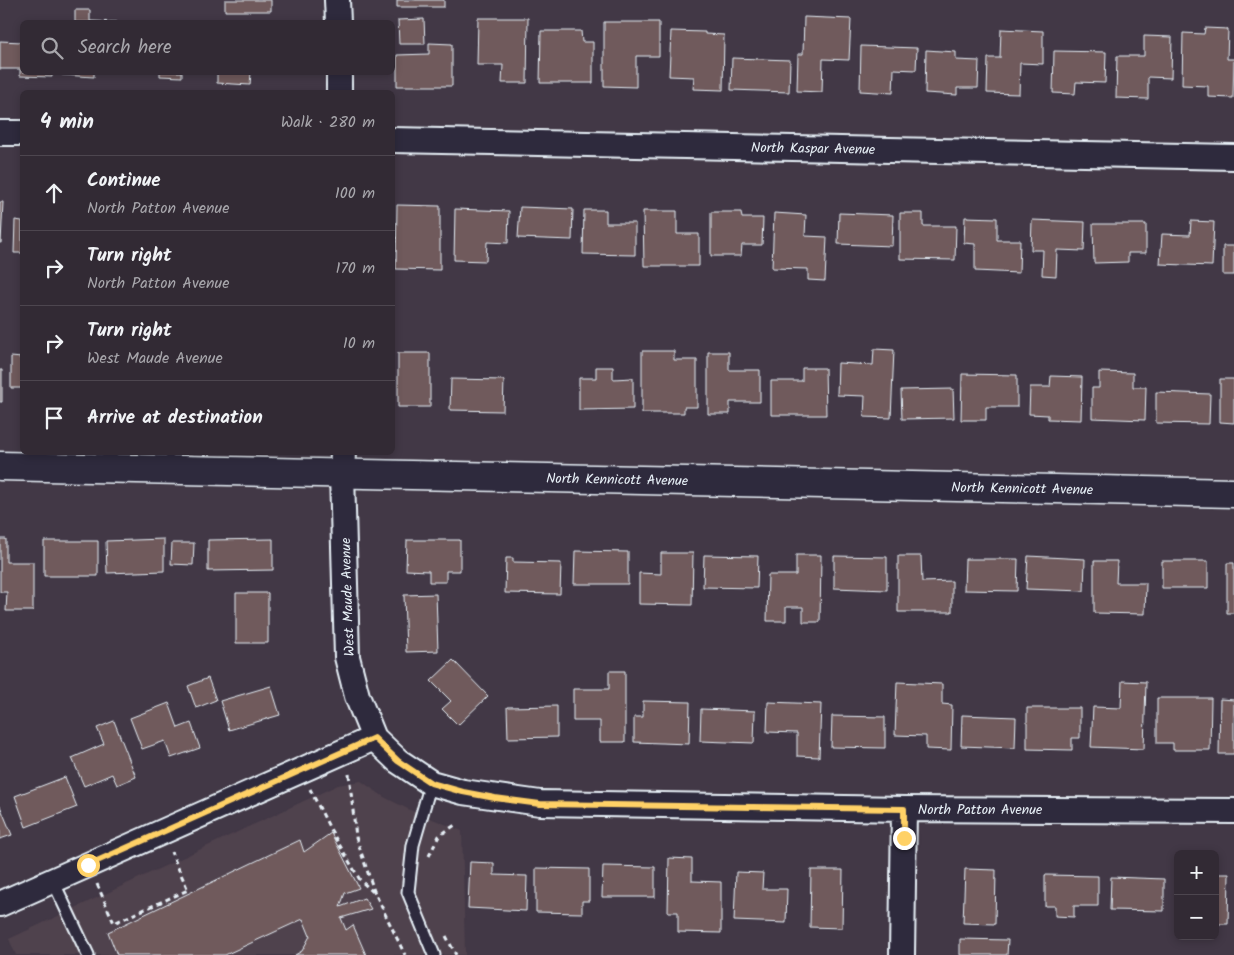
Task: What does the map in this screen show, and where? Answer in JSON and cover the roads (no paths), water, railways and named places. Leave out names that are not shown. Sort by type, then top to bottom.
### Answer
[{"type":"street","points":[[338,0],[338,20]]},
{"type":"street","points":[[339,75],[339,90]]},
{"type":"street","points":[[0,133],[20,133]]},
{"type":"street","name":"North Kaspar Avenue","points":[[395,140],[1234,157]]},
{"type":"street","name":"North Kennicott Avenue","points":[[0,466],[343,463],[1234,493]]},
{"type":"street","name":"West Maude Avenue","points":[[343,463],[347,657],[357,696],[374,738]]},
{"type":"street","points":[[0,904],[374,738]]},
{"type":"street","name":"North Patton Avenue","points":[[374,738],[398,761],[431,783],[463,792],[540,804],[1234,811]]},
{"type":"street","points":[[902,955],[904,809]]},
{"type":"lane","points":[[431,783],[413,845],[408,892],[434,955]]},
{"type":"lane","points":[[53,881],[88,955]]}]
